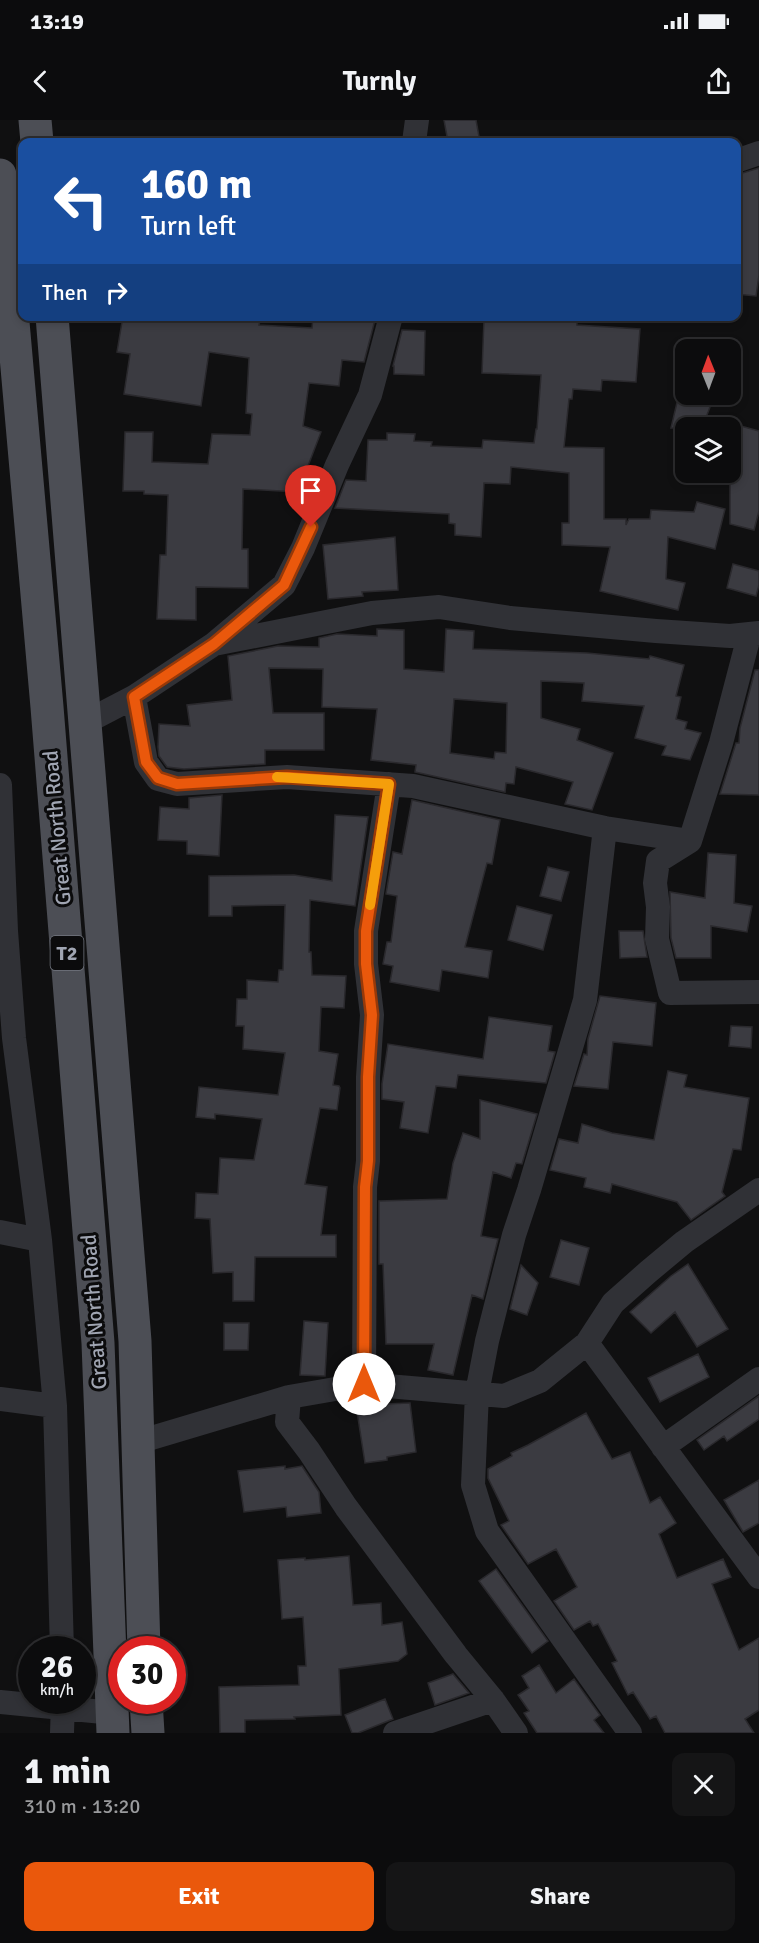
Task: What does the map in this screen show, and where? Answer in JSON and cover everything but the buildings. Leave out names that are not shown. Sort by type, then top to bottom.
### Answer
[{"type":"main road","points":[[35,120],[37,138]]},
{"type":"main road","name":"Great North Road","points":[[0,175],[46,695],[98,1343],[113,1723]]},
{"type":"main road","name":"Great North Road","points":[[52,321],[135,1341],[144,1636]]},
{"type":"main road","points":[[147,1714],[148,1733]]},
{"type":"street","points":[[415,138],[417,120]]},
{"type":"street","points":[[741,159],[759,153]]},
{"type":"street","points":[[86,722],[134,697],[214,644],[284,585],[303,548],[337,465],[370,395],[390,321]]},
{"type":"street","points":[[214,644],[372,613],[439,607],[510,618],[656,631],[730,636],[754,634],[690,842],[658,861],[655,882],[658,907],[657,939],[670,993],[759,992]]},
{"type":"street","points":[[134,697],[146,762],[158,778],[177,784],[287,777],[413,786],[605,828],[690,842]]},
{"type":"street","points":[[364,1384],[365,1187],[368,1161],[368,1077],[372,1015],[366,964],[366,931],[389,784]]},
{"type":"street","points":[[0,786],[3,931],[40,1240],[55,1406],[62,1636]]},
{"type":"street","points":[[605,828],[585,1000],[514,1235],[487,1341],[477,1393],[473,1485],[487,1531],[630,1733]]},
{"type":"street","points":[[138,1442],[288,1397],[364,1384],[504,1396],[540,1381],[587,1343],[613,1303],[622,1295],[684,1242],[759,1190]]},
{"type":"street","points":[[0,1232],[40,1240]]},
{"type":"street","points":[[587,1343],[759,1577]]},
{"type":"street","points":[[663,1447],[759,1379]]},
{"type":"street","points":[[288,1397],[287,1422],[442,1636],[516,1733]]},
{"type":"street","points":[[0,1399],[55,1406]]},
{"type":"street","points":[[395,1733],[493,1700]]},
{"type":"street","points":[[0,1702],[18,1703]]},
{"type":"street","points":[[62,1733],[63,1714]]},
{"type":"street","points":[[88,1714],[113,1723]]},
{"type":"slow traffic","points":[[277,777],[389,784],[370,905]]},
{"type":"route","points":[[311,527],[284,585],[214,644],[134,697],[146,762],[158,778],[177,784],[287,777],[389,784],[366,931],[366,964],[372,1015],[368,1077],[368,1161],[365,1187],[364,1384]]}]
